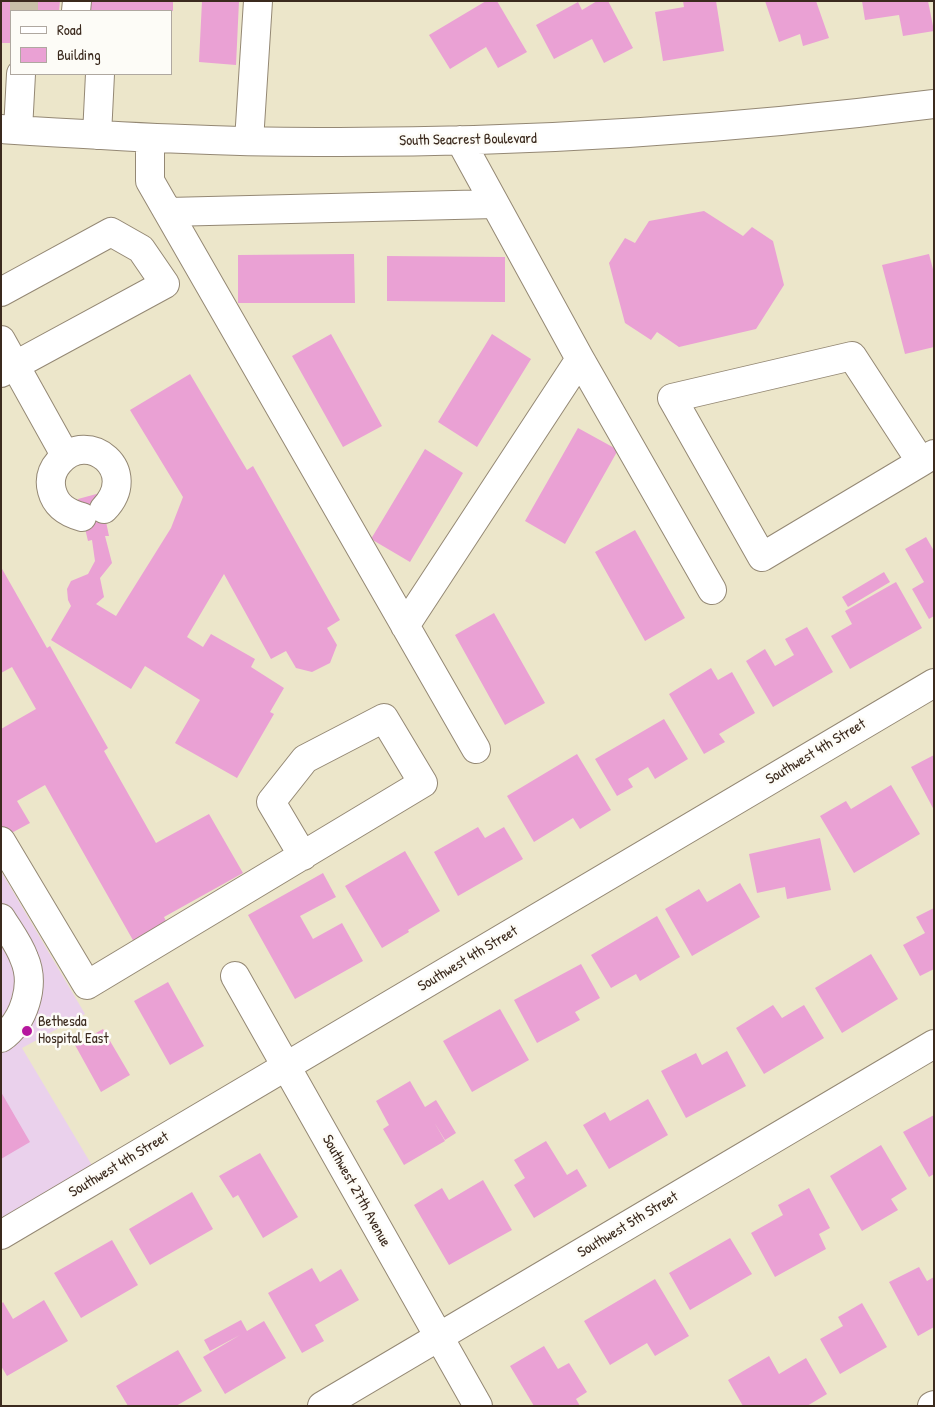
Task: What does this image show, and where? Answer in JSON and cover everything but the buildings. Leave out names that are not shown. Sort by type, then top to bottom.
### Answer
[{"type":"street","points":[[249,141],[258,1]]},
{"type":"street","points":[[10,130],[21,75]]},
{"type":"street","points":[[97,135],[100,75]]},
{"type":"street","name":"South Seacrest Boulevard","points":[[10,130],[150,138],[249,141],[338,142],[526,139],[714,127],[934,104]]},
{"type":"street","points":[[150,138],[150,180],[476,749]]},
{"type":"street","points":[[460,140],[580,359],[712,590]]},
{"type":"street","points":[[168,212],[496,204]]},
{"type":"street","points":[[1,292],[111,232],[141,249],[165,284],[8,369]]},
{"type":"street","points":[[1,340],[8,369],[65,455]]},
{"type":"street","points":[[852,356],[927,458],[762,557],[672,398],[852,356]]},
{"type":"street","points":[[405,626],[580,359]]},
{"type":"street","points":[[83,449],[95,451],[105,457],[113,466],[117,476],[117,488],[113,500],[93,513],[73,515],[63,509],[55,500],[51,489],[51,477],[55,467],[65,455],[83,449]]},
{"type":"street","name":"Southwest 4th Street","points":[[1,1234],[934,683]]},
{"type":"street","points":[[1,841],[87,985],[303,856],[424,783],[384,718],[305,759],[271,802],[303,856]]},
{"type":"street","points":[[1,918],[25,959],[29,979],[27,1000],[19,1019],[7,1034],[1,1038]]},
{"type":"street","name":"Southwest 27th Avenue","points":[[235,976],[478,1406]]},
{"type":"street","name":"Southwest 5th Street","points":[[322,1406],[934,1044]]},
{"type":"shaded area","name":"Bethesda Hospital East","points":[[1,871],[85,1014],[22,1048],[93,1167],[1,1221]]},
{"type":"tunnel","points":[[24,1],[24,10]]},
{"type":"place","name":"Bethesda Hospital East","points":[[27,1031]]}]
